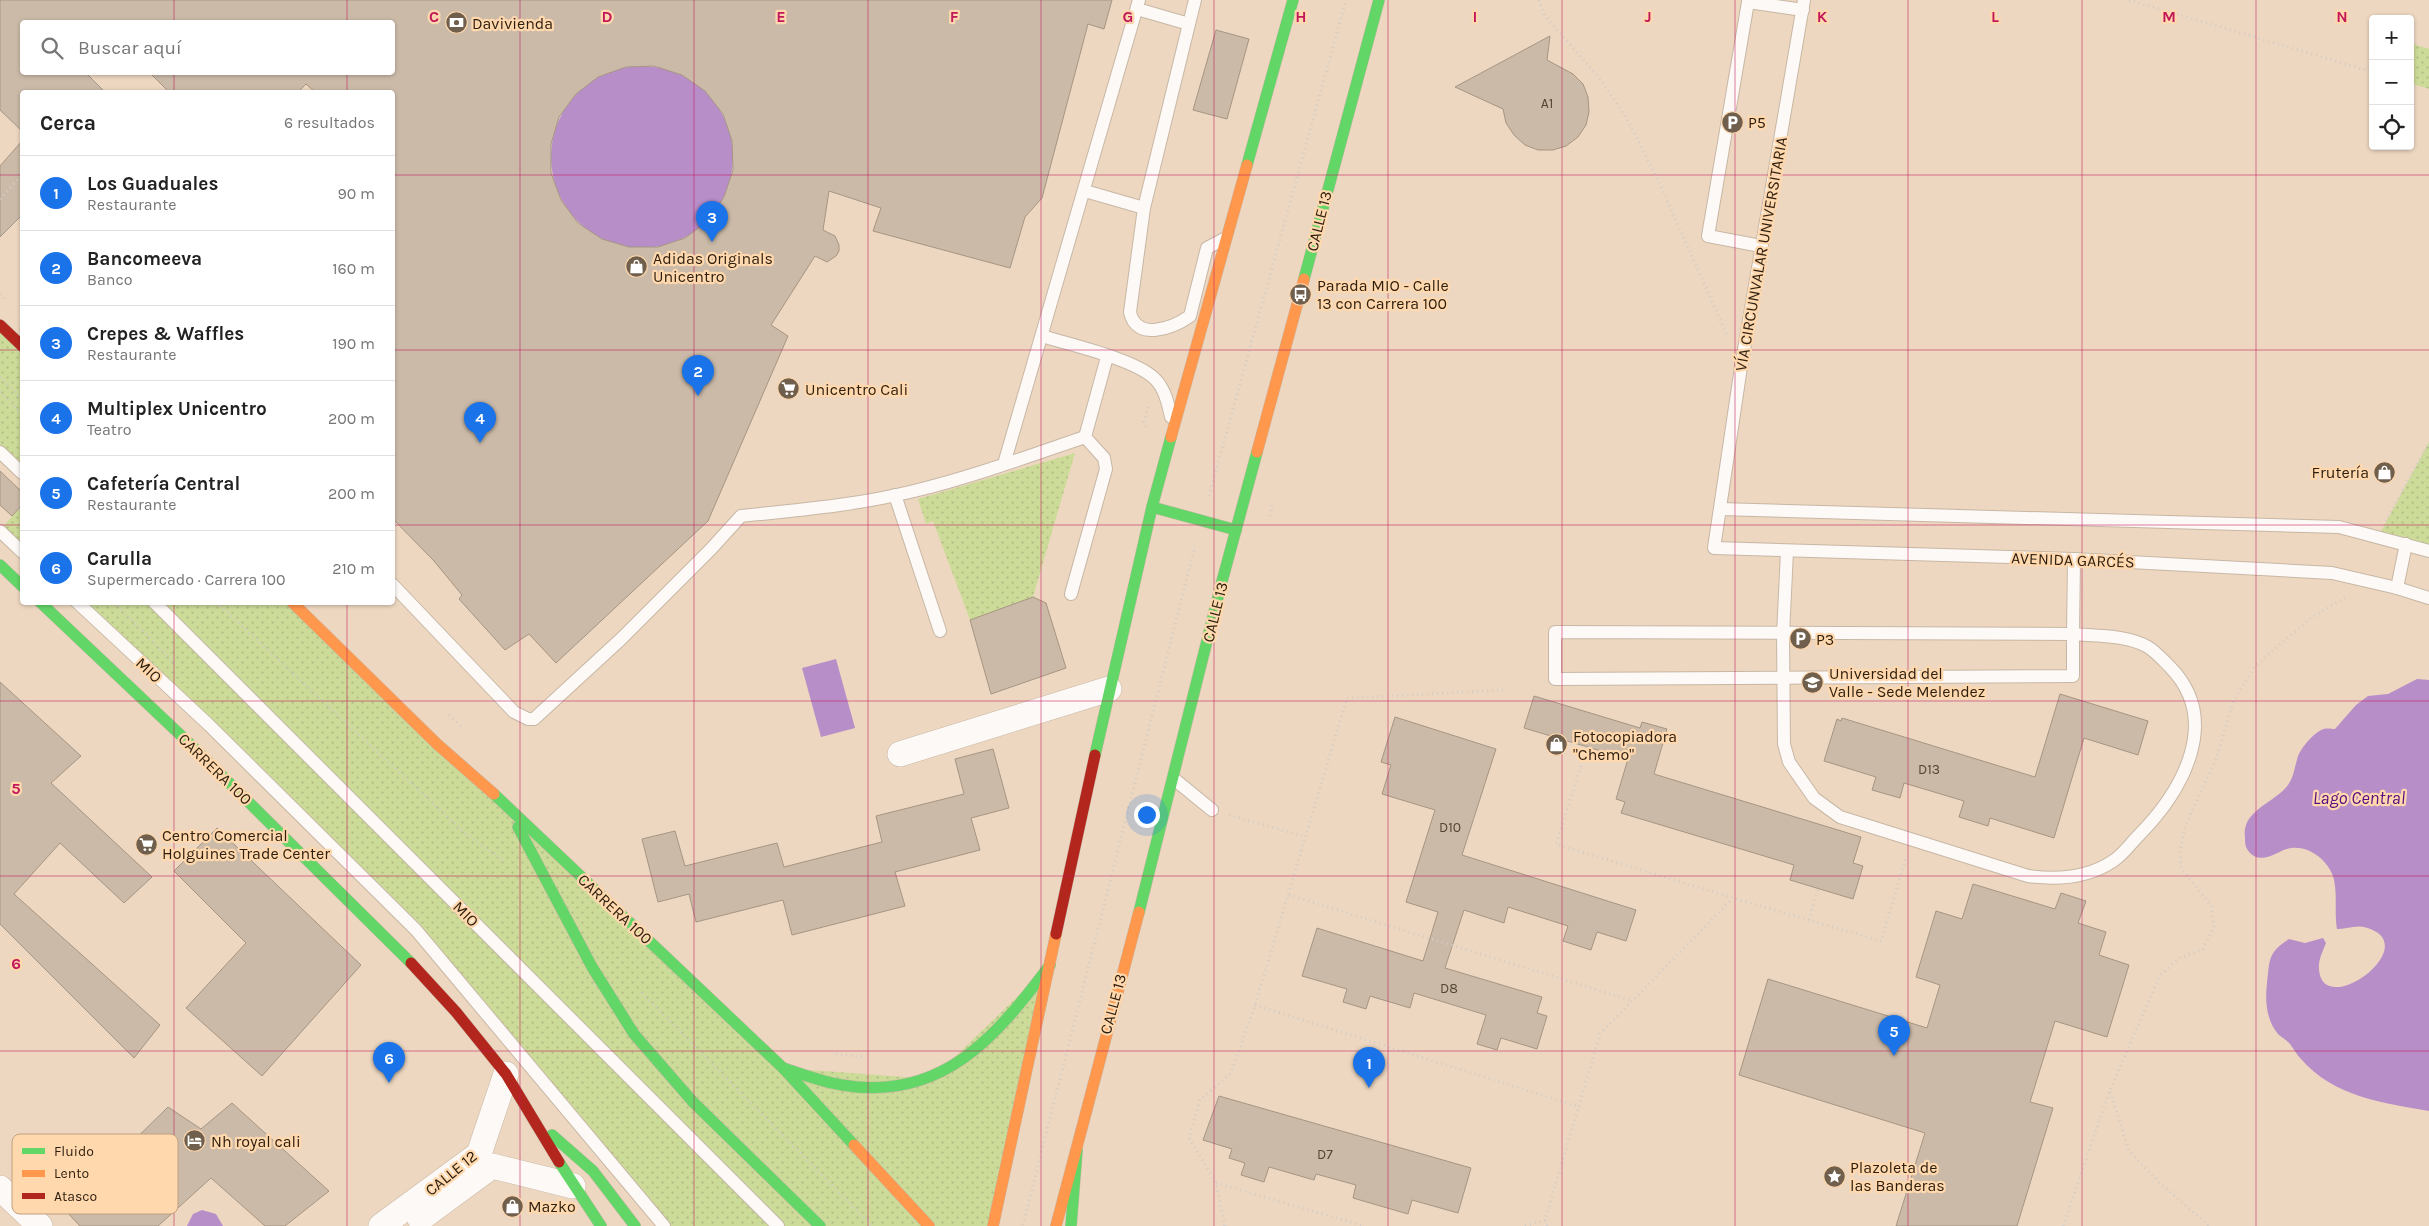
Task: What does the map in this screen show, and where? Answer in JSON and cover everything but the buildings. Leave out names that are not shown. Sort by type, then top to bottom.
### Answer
[{"type":"main road","points":[[993,1226],[1109,689],[1152,507],[1293,0]]},
{"type":"main road","name":"CALLE 13","points":[[1056,1226],[1174,779],[1236,530],[1380,0]]},
{"type":"main road","points":[[0,325],[20,344]]},
{"type":"main road","points":[[1152,507],[1236,530]]},
{"type":"main road","points":[[0,565],[20,584]]},
{"type":"main road","name":"CARRERA 100","points":[[43,605],[197,751],[394,945],[456,1012],[506,1074],[536,1121],[573,1186],[601,1226]]},
{"type":"main road","name":"CARRERA 100","points":[[295,605],[437,744],[506,805],[784,1068],[929,1226]]},
{"type":"main road","points":[[506,805],[592,967],[634,1034],[693,1102],[820,1226]]},
{"type":"main road","points":[[784,1068],[848,1086],[892,1087],[932,1079],[975,1053],[1011,1018],[1050,965]]},
{"type":"main road","points":[[536,1121],[593,1171],[635,1226]]},
{"type":"main road","points":[[1070,1226],[1077,1150]]},
{"type":"street","points":[[900,754],[1109,689]]},
{"type":"street","name":"CALLE 12","points":[[381,1226],[479,1154],[506,1074]]},
{"type":"street","name":"CALLE 12","points":[[410,1226],[492,1166],[573,1186]]},
{"type":"street","points":[[0,1188],[12,1199]]},
{"type":"street","points":[[27,1214],[40,1226]]},
{"type":"lane","points":[[1195,0],[1144,208],[1135,262],[1130,312],[1134,322],[1144,329],[1160,330],[1172,327],[1190,316],[1208,248],[1226,238]]},
{"type":"lane","points":[[1761,246],[1708,236],[1748,2],[1803,5]]},
{"type":"lane","points":[[1004,464],[1138,4],[1189,24]]},
{"type":"lane","name":"VÍA CIRCUNVALAR UNIVERSITARIA","points":[[1714,548],[1741,367],[1803,5]]},
{"type":"lane","points":[[1085,191],[1144,208]]},
{"type":"lane","points":[[1042,336],[1138,366],[1156,379],[1167,399],[1174,432]]},
{"type":"lane","points":[[1085,436],[1107,357]]},
{"type":"lane","points":[[395,587],[514,712],[528,719],[534,719],[621,639],[711,549],[741,516],[828,507],[895,495],[1004,464],[1085,436]]},
{"type":"lane","points":[[1071,594],[1106,469],[1104,458],[1085,436]]},
{"type":"lane","points":[[0,452],[20,471]]},
{"type":"lane","points":[[895,495],[940,631]]},
{"type":"lane","points":[[1720,509],[2339,527],[2429,551]]},
{"type":"lane","points":[[0,531],[20,550]]},
{"type":"lane","points":[[2397,588],[2406,544]]},
{"type":"lane","name":"AVENIDA GARCÉS","points":[[1714,548],[2074,559],[2332,573],[2397,588],[2429,598]]},
{"type":"lane","points":[[1787,551],[1783,635],[1784,679],[1784,744],[1790,762],[1814,798],[1840,817],[2028,876],[2047,878],[2079,876],[2113,861],[2167,804],[2194,748],[2196,712],[2181,679],[2147,646],[2130,640],[2073,634],[1783,635],[1555,632],[1555,679],[1784,679],[2073,676],[2073,634],[2074,559]]},
{"type":"lane","name":"MIO","points":[[80,605],[216,732],[416,930],[664,1226]]},
{"type":"lane","name":"MIO","points":[[157,605],[778,1226]]},
{"type":"lane","points":[[1174,779],[1212,810]]},
{"type":"path","points":[[1023,1226],[1169,644],[1346,0]]},
{"type":"path","points":[[1538,0],[1545,16],[1601,80],[1627,119],[1658,180],[1741,367]]},
{"type":"path","points":[[2129,0],[2369,71]]},
{"type":"path","points":[[0,199],[20,177]]},
{"type":"path","points":[[0,377],[20,397]]},
{"type":"path","points":[[0,392],[20,412]]},
{"type":"path","points":[[1148,430],[1144,422],[1149,404]]},
{"type":"path","points":[[2378,537],[2429,442]]},
{"type":"path","points":[[2063,1226],[2110,1090],[2160,975],[2180,958],[2203,949],[2214,927],[2211,906],[2181,868],[2180,851],[2185,826],[2216,759],[2234,700],[2255,666],[2311,618],[2341,599],[2357,592],[2369,581]]},
{"type":"path","points":[[219,605],[468,836],[513,867]]},
{"type":"path","points":[[1225,1226],[1216,1184],[1189,1138],[1200,1100],[1231,1073],[1290,895],[1346,698],[1505,690]]},
{"type":"path","points":[[444,711],[466,731]]},
{"type":"path","points":[[1587,746],[1556,844],[1881,941],[1911,840]]},
{"type":"path","points":[[1212,810],[1306,837]]},
{"type":"path","points":[[1809,920],[1818,888]]},
{"type":"path","points":[[1290,895],[1633,1001]]},
{"type":"path","points":[[1547,1226],[1545,1220],[1580,1107],[1600,1034],[1733,898]]},
{"type":"path","points":[[636,987],[872,1226]]},
{"type":"path","points":[[1255,1005],[1580,1107]]},
{"type":"path","points":[[827,1051],[870,1058]]},
{"type":"path","points":[[2110,1090],[2129,1151],[2161,1184],[2209,1226]]},
{"type":"path","points":[[1216,1184],[1364,1226]]},
{"type":"path","points":[[1526,1226],[1545,1220]]},
{"type":"green space","points":[[2414,44],[2429,49],[2429,89],[2414,84]]},
{"type":"green space","points":[[0,325],[20,344],[20,471],[0,452]]},
{"type":"green space","points":[[2429,442],[2429,551],[2378,537]]},
{"type":"green space","points":[[1075,453],[1033,597],[970,620],[933,521],[926,524],[918,499]]},
{"type":"green space","points":[[20,507],[20,550],[0,530]]},
{"type":"green space","points":[[79,605],[294,605],[783,1068],[932,1079],[1050,965],[993,1226],[664,1226],[416,930]]},
{"type":"water","points":[[642,66],[660,68],[677,73],[700,87],[712,99],[726,122],[731,139],[733,157],[731,175],[726,192],[712,215],[700,227],[677,241],[660,246],[642,248],[624,246],[607,241],[584,227],[572,215],[558,192],[553,175],[551,157],[553,139],[558,122],[572,99],[584,87],[607,73],[624,68]]},
{"type":"water","points":[[836,659],[855,728],[821,737],[802,668]]},
{"type":"water","name":"Lago Central","points":[[2417,679],[2429,680],[2429,1111],[2377,1101],[2344,1090],[2328,1082],[2314,1072],[2289,1043],[2278,1034],[2271,1023],[2267,1010],[2266,996],[2269,963],[2273,953],[2282,944],[2289,939],[2305,943],[2323,938],[2326,943],[2320,959],[2319,969],[2324,983],[2336,987],[2352,983],[2367,974],[2379,961],[2385,948],[2381,936],[2364,927],[2337,929],[2333,876],[2327,865],[2317,855],[2305,849],[2291,848],[2263,858],[2252,855],[2245,845],[2245,828],[2248,820],[2288,785],[2298,756],[2305,744],[2313,736],[2320,730],[2335,729],[2356,705],[2368,696],[2388,694]]},
{"type":"water","points":[[202,1210],[216,1214],[223,1226],[187,1226],[193,1214]]},
{"type":"traffic: fast","points":[[1247,165],[1293,0]]},
{"type":"traffic: fast","points":[[1304,279],[1379,0]]},
{"type":"traffic: fast","points":[[1095,755],[1152,507],[1171,437]]},
{"type":"traffic: fast","points":[[1139,912],[1221,585],[1257,452]]},
{"type":"traffic: fast","points":[[1152,507],[1236,530]]},
{"type":"traffic: fast","points":[[0,565],[20,584]]},
{"type":"traffic: fast","points":[[43,605],[190,744],[411,963]]},
{"type":"traffic: fast","points":[[494,794],[783,1068],[854,1145]]},
{"type":"traffic: fast","points":[[518,827],[592,967],[634,1034],[693,1102],[820,1226]]},
{"type":"traffic: fast","points":[[783,1068],[835,1084],[877,1088],[909,1084],[938,1073],[963,1058],[987,1039],[1009,1017],[1050,965]]},
{"type":"traffic: fast","points":[[552,1135],[593,1171],[635,1226]]},
{"type":"traffic: fast","points":[[1071,1226],[1077,1150]]},
{"type":"traffic: fast","points":[[559,1162],[601,1226]]},
{"type":"traffic: slow","points":[[1171,437],[1247,165]]},
{"type":"traffic: slow","points":[[1257,452],[1304,279]]},
{"type":"traffic: slow","points":[[295,605],[437,744],[494,794]]},
{"type":"traffic: slow","points":[[1056,1226],[1139,912]]},
{"type":"traffic: slow","points":[[993,1226],[1056,934]]},
{"type":"traffic: slow","points":[[854,1145],[929,1226]]},
{"type":"traffic: jam","points":[[0,325],[20,344]]},
{"type":"traffic: jam","points":[[1056,934],[1095,755]]},
{"type":"traffic: jam","points":[[411,963],[456,1012],[506,1074],[559,1162]]},
{"type":"place","name":"Davivienda","points":[[456,23]]},
{"type":"place","name":"P5","points":[[1732,122]]},
{"type":"place","name":"Crepes & Waffles","points":[[712,242]]},
{"type":"place","name":"Adidas Originals Unicentro","points":[[637,267]]},
{"type":"place","name":"Parada MIO - Calle 13 con Carrera 100","points":[[1301,294]]},
{"type":"place","name":"Unicentro Cali","points":[[789,389]]},
{"type":"place","name":"Bancomeeva","points":[[698,396]]},
{"type":"place","name":"Multiplex Unicentro","points":[[480,443]]},
{"type":"place","name":"Frutería","points":[[2385,472]]},
{"type":"place","name":"P3","points":[[1800,639]]},
{"type":"place","name":"Universidad del Valle - Sede Melendez","points":[[1813,682]]},
{"type":"place","name":"Fotocopiadora \"Chemo\"","points":[[1557,745]]},
{"type":"place","name":"Centro Comercial Holguines Trade Center","points":[[146,844]]},
{"type":"place","name":"Cafetería Central","points":[[1894,1056]]},
{"type":"place","name":"Carulla","points":[[389,1083]]},
{"type":"place","name":"Los Guaduales","points":[[1369,1088]]},
{"type":"place","name":"Nh royal cali","points":[[195,1141]]},
{"type":"place","name":"Plazoleta de las Banderas","points":[[1834,1176]]},
{"type":"place","name":"Mazko","points":[[512,1206]]}]
